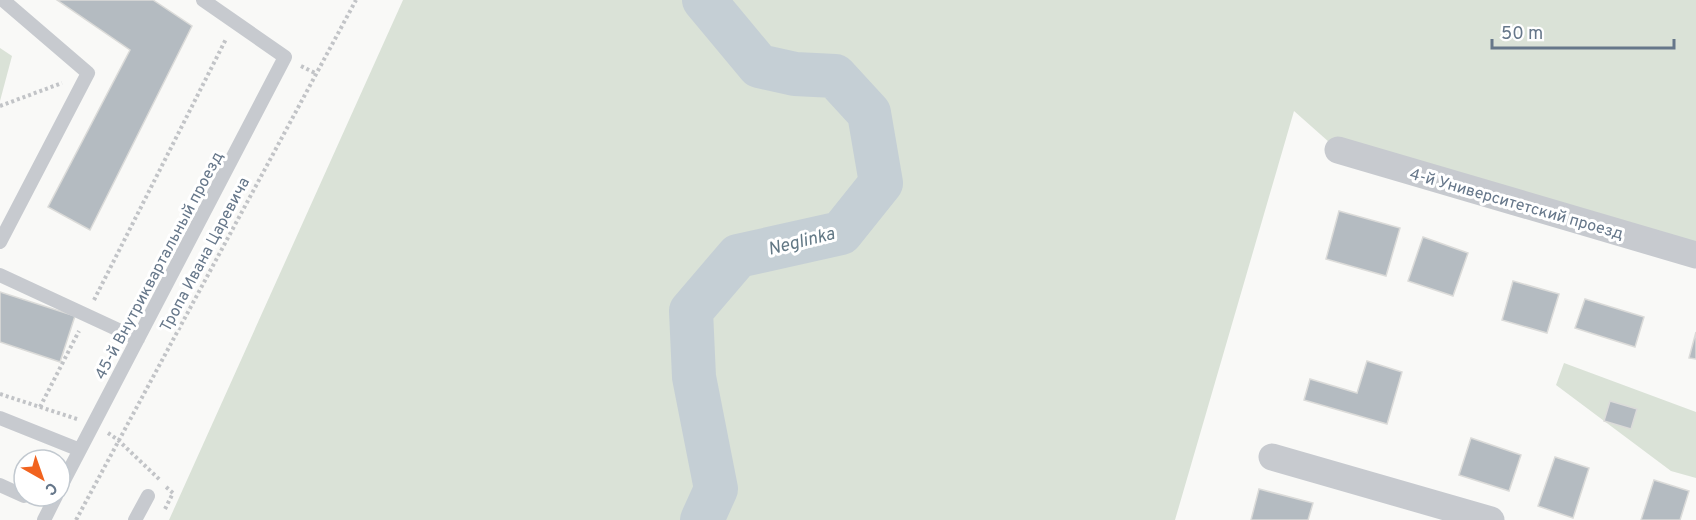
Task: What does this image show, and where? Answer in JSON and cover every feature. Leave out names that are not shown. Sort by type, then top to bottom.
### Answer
[{"type":"street","name":"4-й Университетский проезд","points":[[1338,150],[1696,255]]},
{"type":"street","points":[[1272,457],[1491,520]]},
{"type":"lane","points":[[0,242],[88,73],[3,0]]},
{"type":"lane","points":[[203,0],[235,22]]},
{"type":"lane","name":"45-й Внутриквартальный проезд","points":[[72,465],[285,57],[235,22]]},
{"type":"lane","points":[[0,275],[138,339]]},
{"type":"lane","points":[[0,418],[80,450]]},
{"type":"lane","points":[[135,520],[148,496]]},
{"type":"path","name":"Тропа Ивана Царевича","points":[[76,520],[356,0]]},
{"type":"path","points":[[40,407],[235,22]]},
{"type":"path","points":[[0,106],[88,73]]},
{"type":"path","points":[[0,394],[93,424],[118,440]]},
{"type":"shaded area","points":[[403,0],[1696,0],[1696,255],[1338,150],[1294,111],[1175,520],[169,520]]},
{"type":"shaded area","points":[[0,48],[12,56],[0,101]]},
{"type":"shaded area","points":[[1564,363],[1696,412],[1696,478],[1671,471],[1556,385]]},
{"type":"building","points":[[57,0],[153,0],[192,26],[90,230],[48,207],[130,50]]},
{"type":"building","points":[[1339,211],[1400,228],[1386,276],[1326,259]]},
{"type":"building","points":[[1423,237],[1468,253],[1453,296],[1408,281]]},
{"type":"building","points":[[1513,281],[1559,294],[1547,333],[1502,320]]},
{"type":"building","points":[[0,292],[75,316],[60,362],[0,342]]},
{"type":"building","points":[[1585,299],[1644,317],[1635,347],[1575,328]]},
{"type":"building","points":[[1696,332],[1696,359],[1689,358]]},
{"type":"building","points":[[1367,361],[1402,372],[1387,424],[1304,400],[1310,379],[1357,393]]},
{"type":"building","points":[[1610,401],[1637,409],[1631,429],[1604,421]]},
{"type":"building","points":[[1471,438],[1521,455],[1509,491],[1459,475]]},
{"type":"building","points":[[1555,457],[1589,468],[1573,518],[1538,506]]},
{"type":"building","points":[[1654,480],[1689,491],[1680,520],[1641,520]]},
{"type":"building","points":[[1259,489],[1313,503],[1308,520],[1251,520]]},
{"type":"waterway","name":"Neglinka","points":[[702,520],[716,489],[694,377],[691,311],[738,256],[841,233],[881,183],[869,113],[835,76],[795,74],[759,66],[704,0]]}]
